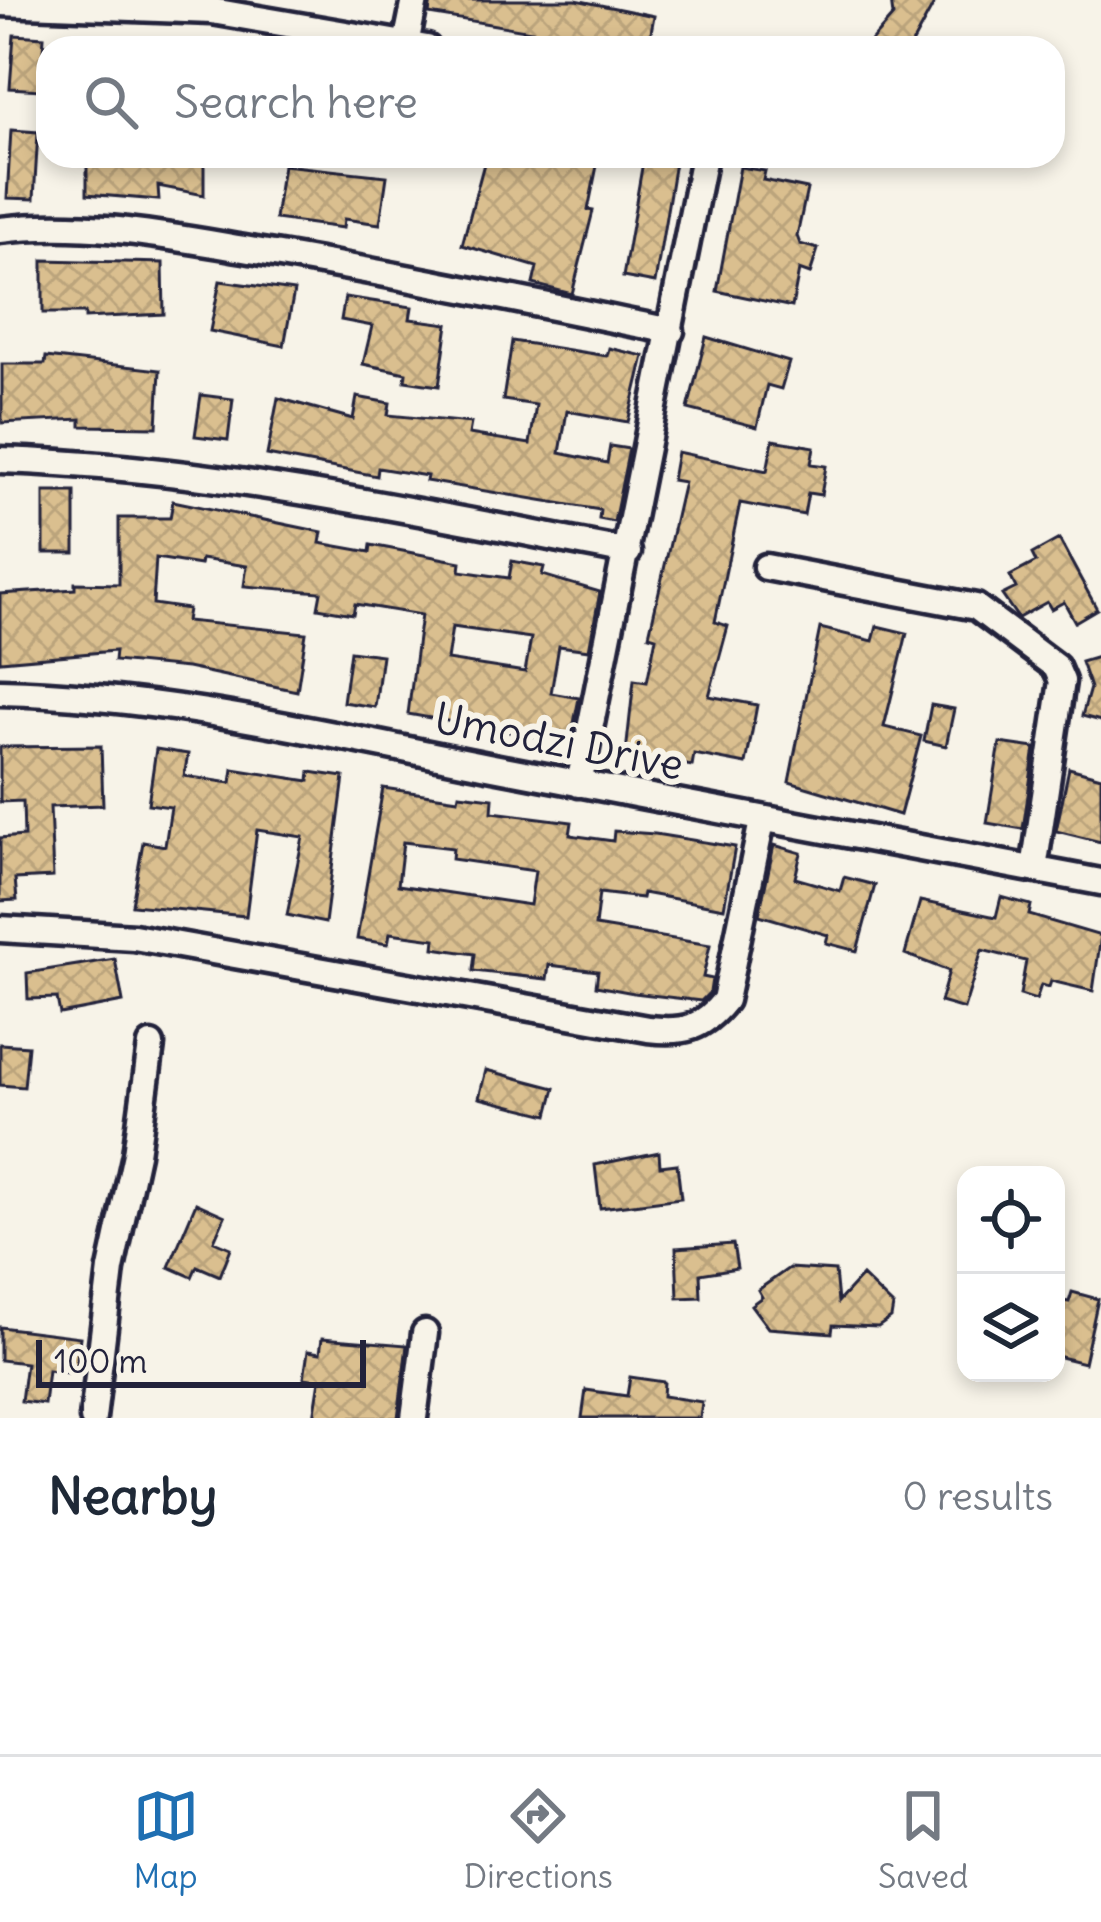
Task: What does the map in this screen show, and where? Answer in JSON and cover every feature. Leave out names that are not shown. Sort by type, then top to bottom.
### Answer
[{"type":"street","points":[[415,0],[416,36]]},
{"type":"street","points":[[0,3],[212,11],[358,36]]},
{"type":"street","points":[[579,784],[702,168]]},
{"type":"street","points":[[0,230],[83,227],[153,233],[368,269],[671,331]]},
{"type":"street","points":[[0,460],[92,463],[254,480],[628,552]]},
{"type":"street","points":[[766,567],[976,607],[1056,667],[1062,681],[1034,869]]},
{"type":"street","name":"Umodzi Drive","points":[[0,692],[72,694],[236,714],[762,821],[1101,882]]},
{"type":"street","points":[[0,928],[134,937],[648,1029],[693,1029],[707,1022],[724,1000],[762,821]]},
{"type":"street","points":[[93,1418],[111,1269],[136,1154],[151,1045]]},
{"type":"street","points":[[414,1418],[425,1333]]},
{"type":"building","points":[[431,0],[576,0],[654,16],[650,36],[562,36],[429,14]]},
{"type":"building","points":[[891,0],[936,0],[916,36],[876,36],[893,16]]},
{"type":"building","points":[[14,35],[36,36],[36,90],[10,88]]},
{"type":"building","points":[[11,130],[36,132],[34,199],[7,198]]},
{"type":"building","points":[[87,168],[204,168],[204,195],[158,186],[159,200],[87,194]]},
{"type":"building","points":[[283,168],[387,176],[380,224],[344,219],[343,228],[275,219]]},
{"type":"building","points":[[483,168],[597,168],[588,210],[593,211],[572,294],[533,284],[537,267],[462,245]]},
{"type":"building","points":[[642,168],[674,168],[655,283],[623,277]]},
{"type":"building","points":[[740,168],[765,171],[763,180],[807,189],[797,236],[800,244],[818,249],[810,274],[799,270],[792,307],[717,291]]},
{"type":"building","points":[[43,260],[163,263],[164,314],[85,318],[85,313],[43,313]]},
{"type":"building","points":[[220,281],[294,291],[284,346],[210,331]]},
{"type":"building","points":[[345,297],[412,307],[410,319],[448,324],[439,386],[405,381],[406,373],[363,364],[372,326],[341,320]]},
{"type":"building","points":[[706,337],[789,362],[781,389],[767,385],[757,427],[688,409]]},
{"type":"building","points":[[512,341],[607,356],[609,348],[644,356],[628,422],[567,411],[560,453],[607,463],[610,446],[629,449],[614,522],[599,519],[600,510],[426,481],[427,476],[378,468],[377,476],[267,455],[278,398],[353,419],[357,397],[390,403],[388,415],[471,423],[469,434],[530,444],[536,405],[503,400]]},
{"type":"building","points":[[46,357],[160,370],[157,427],[81,426],[81,419],[2,423],[2,364],[45,364]]},
{"type":"building","points":[[201,395],[233,399],[228,440],[195,436]]},
{"type":"building","points":[[773,440],[814,447],[811,464],[826,466],[821,495],[808,493],[804,515],[740,503],[715,622],[728,626],[709,696],[757,705],[746,764],[694,754],[692,766],[626,753],[634,680],[647,682],[656,637],[649,635],[684,482],[672,480],[677,452],[767,471]]},
{"type":"building","points":[[44,492],[75,492],[75,553],[44,553]]},
{"type":"building","points":[[173,501],[322,532],[320,543],[370,552],[371,545],[461,562],[460,571],[509,578],[512,561],[544,567],[542,575],[600,592],[589,650],[559,646],[551,693],[579,698],[570,743],[408,714],[421,615],[355,604],[353,614],[318,608],[321,592],[244,586],[247,566],[201,559],[200,565],[156,558],[153,604],[188,609],[186,621],[306,633],[297,691],[187,668],[114,661],[115,651],[0,661],[0,594],[75,589],[75,583],[119,584],[119,518],[170,518]],"holes":[[[452,627],[531,638],[525,672],[447,660]]]},
{"type":"building","points":[[1059,539],[1097,609],[1075,622],[1064,602],[1051,609],[1047,602],[1018,618],[1002,595],[1016,588],[1010,576],[1036,562],[1032,554]]},
{"type":"building","points":[[877,626],[907,633],[884,727],[921,736],[900,815],[789,782],[820,628],[873,641]]},
{"type":"building","points":[[350,651],[382,655],[375,707],[343,702]]},
{"type":"building","points":[[1101,656],[1101,721],[1082,716],[1090,688],[1081,662]]},
{"type":"building","points":[[931,705],[954,709],[946,746],[924,741]]},
{"type":"building","points":[[1000,743],[1035,748],[1023,829],[987,823]]},
{"type":"building","points":[[101,746],[103,805],[50,807],[53,877],[15,879],[17,900],[0,901],[0,838],[24,836],[23,801],[0,802],[0,747]]},
{"type":"building","points":[[156,749],[188,754],[184,776],[231,783],[233,769],[309,781],[310,772],[344,777],[325,923],[287,915],[303,837],[257,830],[246,916],[132,905],[143,842],[165,846],[171,807],[148,804]]},
{"type":"building","points":[[1069,768],[1101,777],[1101,842],[1056,831]]},
{"type":"building","points":[[383,788],[458,799],[459,794],[493,798],[492,812],[572,822],[570,835],[613,841],[614,831],[735,847],[724,908],[643,893],[642,898],[599,893],[595,926],[710,945],[703,977],[712,979],[710,992],[701,1001],[596,986],[598,971],[549,965],[547,979],[473,971],[475,954],[434,948],[435,939],[390,933],[388,944],[357,939]],"holes":[[[403,842],[453,848],[452,859],[535,871],[530,905],[398,885]]]},
{"type":"building","points":[[774,845],[801,853],[795,878],[840,891],[844,877],[875,885],[857,951],[826,943],[828,935],[759,915]]},
{"type":"building","points":[[1001,897],[1031,905],[1029,915],[1101,936],[1093,991],[1051,981],[1049,987],[1041,985],[1036,1000],[1020,995],[1026,961],[982,950],[964,1009],[940,1002],[949,971],[905,954],[920,901],[996,917]]},
{"type":"building","points":[[115,959],[123,1002],[60,1014],[57,998],[28,999],[27,973]]},
{"type":"building","points":[[0,1044],[28,1046],[24,1087],[0,1085]]},
{"type":"building","points":[[486,1070],[555,1088],[548,1115],[479,1098]]},
{"type":"building","points":[[659,1152],[660,1166],[677,1164],[681,1198],[600,1208],[595,1165]]},
{"type":"building","points":[[196,1203],[225,1216],[214,1241],[231,1248],[220,1276],[197,1266],[192,1277],[169,1267]]},
{"type":"building","points":[[733,1244],[737,1268],[700,1274],[701,1297],[678,1298],[676,1248]]},
{"type":"building","points":[[789,1268],[835,1271],[838,1302],[862,1276],[893,1306],[891,1318],[878,1327],[833,1325],[832,1333],[768,1328],[751,1305],[762,1297],[758,1290]]},
{"type":"building","points":[[1072,1292],[1098,1299],[1084,1363],[1065,1358],[1065,1301]]},
{"type":"building","points":[[0,1327],[80,1337],[75,1374],[48,1370],[44,1404],[21,1401],[26,1363],[0,1360]]},
{"type":"building","points":[[322,1338],[407,1345],[398,1418],[314,1418],[320,1380],[304,1378],[308,1351],[320,1353]]},
{"type":"building","points":[[630,1377],[664,1382],[663,1396],[702,1402],[700,1418],[582,1418],[586,1390],[627,1396]]}]
